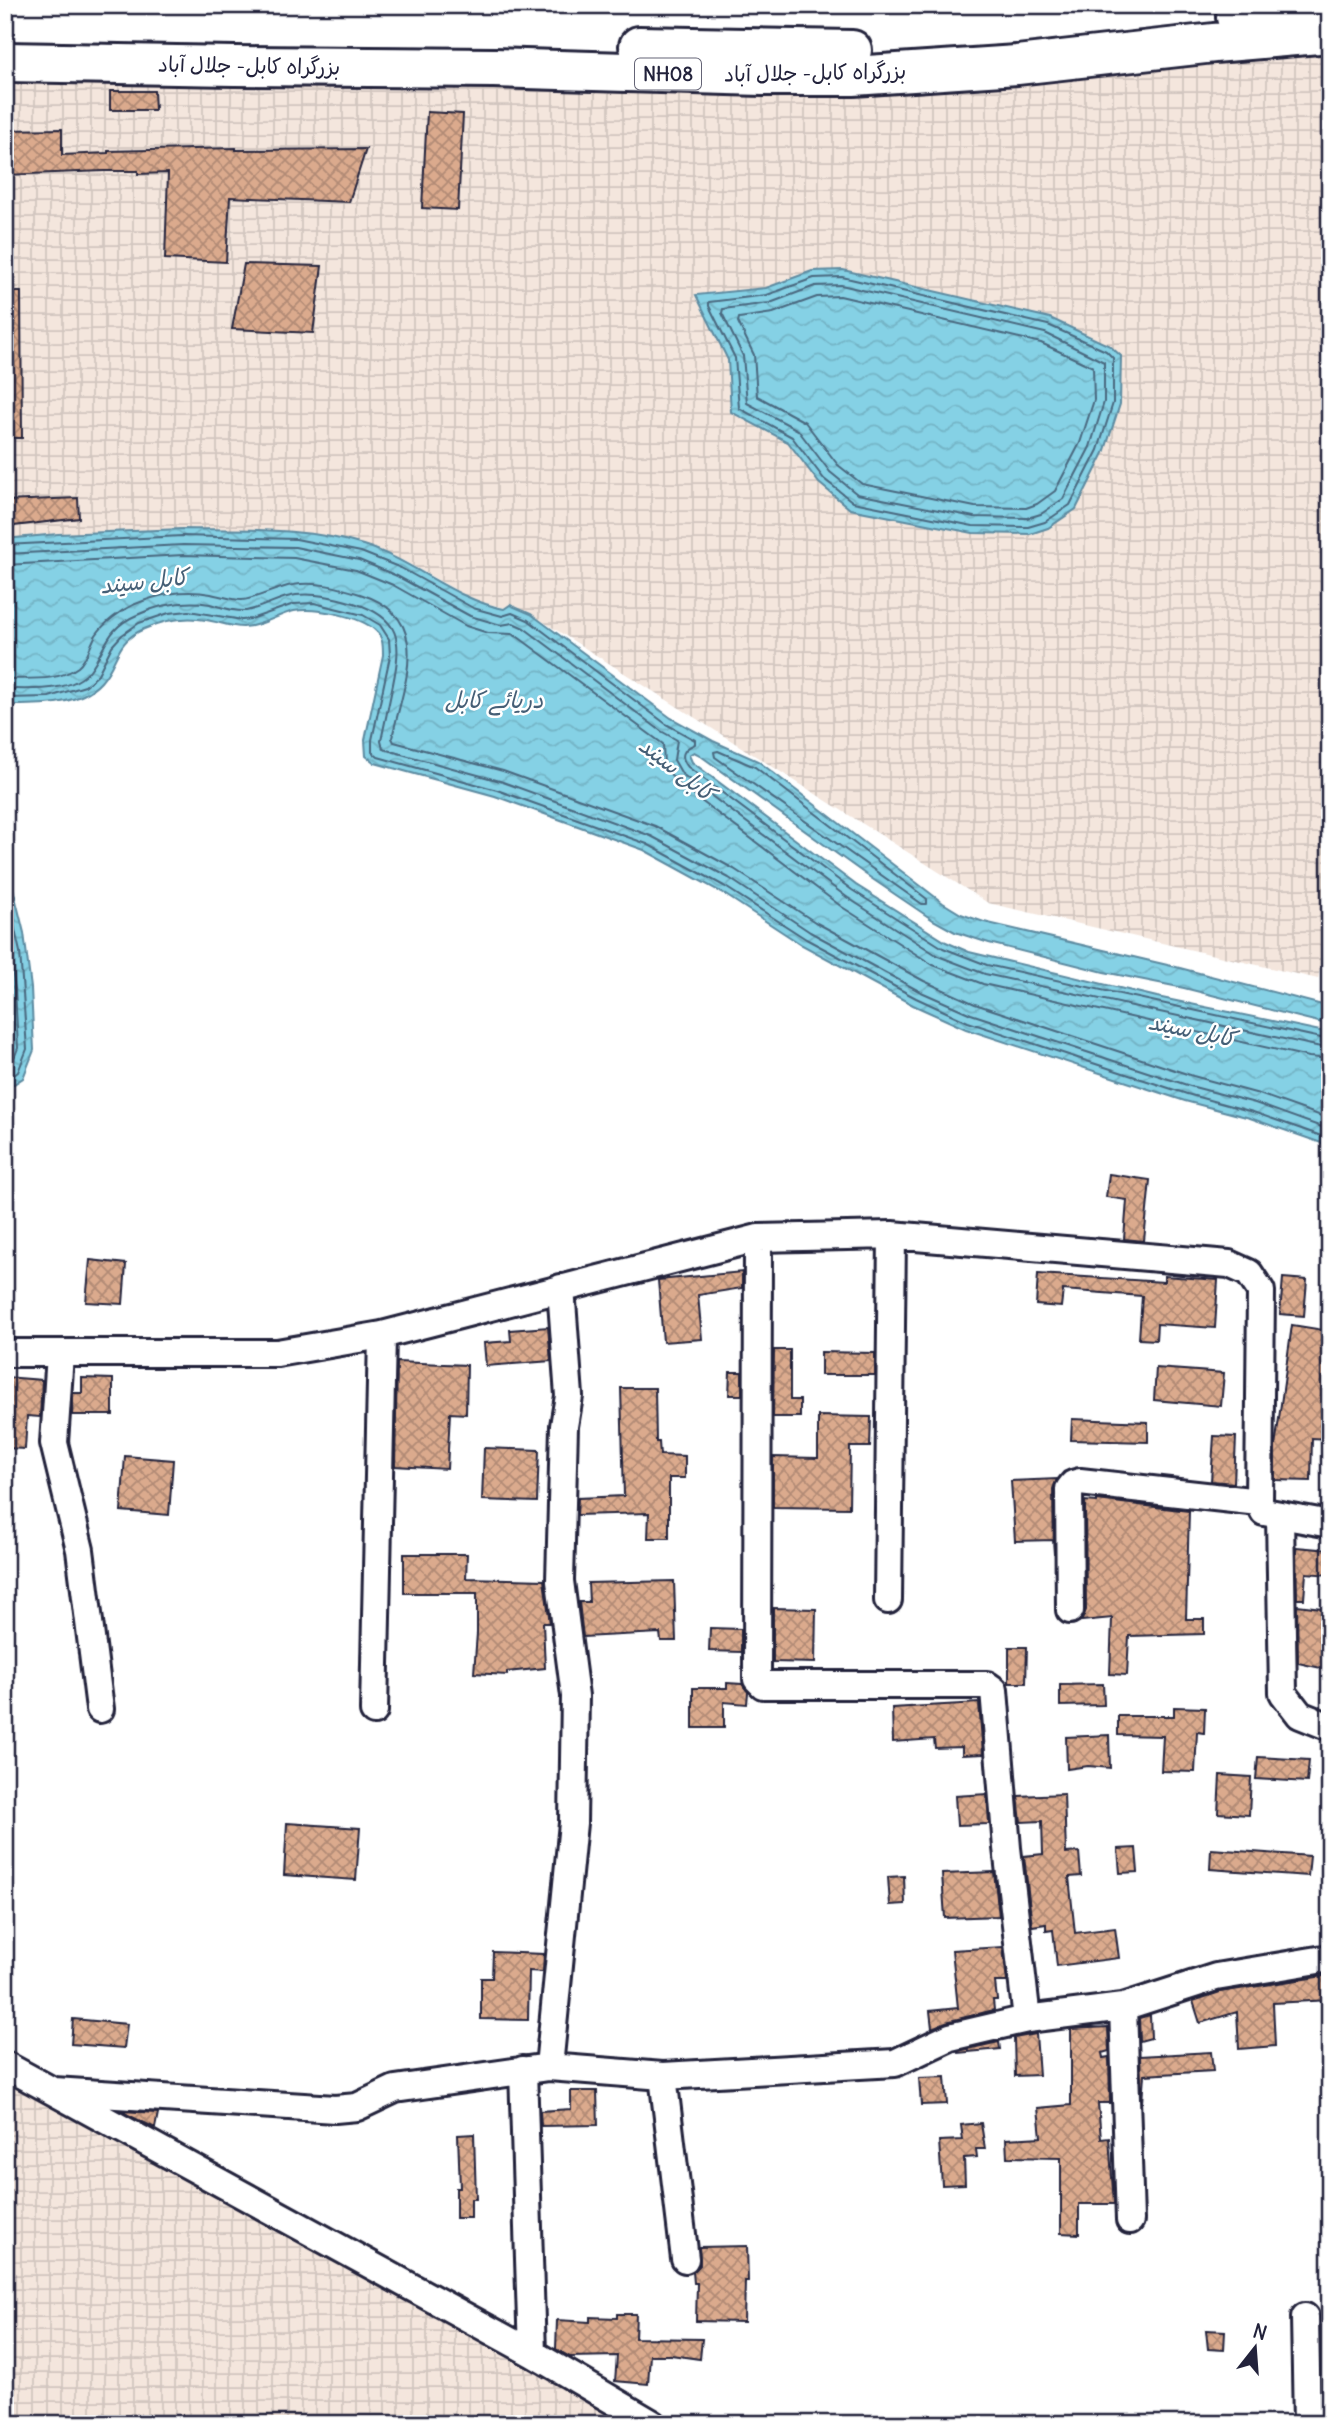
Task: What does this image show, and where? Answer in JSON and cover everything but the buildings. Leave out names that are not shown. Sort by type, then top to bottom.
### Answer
[{"type":"highway","name":"بزرگراه کابل- جلال آباد","points":[[5,62],[494,68],[762,76],[980,43],[1173,24],[1321,5]]},
{"type":"highway","name":"بزرگراه کابل- جلال آباد","points":[[5,40],[1017,65],[1330,33]]},
{"type":"street","points":[[888,1600],[892,1235]]},
{"type":"street","points":[[5,1353],[277,1353],[382,1335],[758,1238],[892,1235],[1229,1265],[1249,1273],[1261,1291],[1270,1509],[1283,1693],[1300,1715],[1330,1727]]},
{"type":"street","points":[[758,1238],[757,1679],[763,1685],[987,1685],[994,1690],[1007,1848],[1027,2019]]},
{"type":"street","points":[[531,2353],[536,2069],[573,1823],[575,1709],[560,1580],[564,1426],[569,1396],[561,1288]]},
{"type":"street","points":[[374,1711],[382,1335]]},
{"type":"street","points":[[60,1354],[54,1443],[80,1550],[100,1709]]},
{"type":"street","points":[[1070,1610],[1069,1489],[1073,1484],[1080,1482],[1270,1509],[1330,1524]]},
{"type":"street","points":[[54,2091],[335,2109],[357,2107],[395,2089],[536,2069],[663,2076],[895,2063],[950,2037],[1027,2019],[1123,2007],[1216,1978],[1330,1958]]},
{"type":"street","points":[[1123,2007],[1130,2220]]},
{"type":"street","points":[[5,2065],[531,2353],[653,2424]]},
{"type":"street","points":[[663,2076],[685,2259]]},
{"type":"street","points":[[1305,2316],[1307,2424]]},
{"type":"shaded area","points":[[1330,33],[1330,918],[1318,979],[988,903],[531,614],[475,601],[404,561],[297,532],[183,529],[5,539],[5,62],[762,76]]},
{"type":"shaded area","points":[[5,2081],[629,2424],[5,2424]]},
{"type":"water","points":[[843,270],[1050,318],[1110,346],[1121,356],[1120,404],[1104,453],[1076,509],[1048,528],[1030,534],[973,533],[850,509],[819,483],[788,442],[731,412],[728,360],[696,295],[766,288],[812,271]]},
{"type":"water","name":"دریائے کابل","points":[[182,529],[296,532],[341,539],[399,560],[467,597],[504,609],[510,605],[531,614],[671,718],[758,761],[961,914],[984,922],[1176,967],[1330,1007],[1330,1025],[1184,988],[1104,972],[955,932],[865,874],[698,754],[694,752],[689,755],[692,762],[856,885],[946,942],[969,952],[1157,997],[1330,1033],[1330,1146],[1250,1118],[1185,1101],[966,1029],[913,1005],[802,945],[721,892],[644,850],[495,796],[375,763],[366,756],[365,740],[383,655],[382,642],[378,633],[369,626],[349,617],[303,610],[243,627],[198,619],[167,621],[144,629],[127,640],[107,675],[92,690],[81,696],[56,703],[5,705],[5,539]]},
{"type":"water","points":[[5,856],[24,933],[31,988],[34,1050],[23,1078],[5,1090]]},
{"type":"water label","name":"کابل سيند","points":[[144,581]]},
{"type":"water label","name":"کابل سيند","points":[[677,769]]},
{"type":"water label","name":"کابل سيند","points":[[1192,1030]]}]
